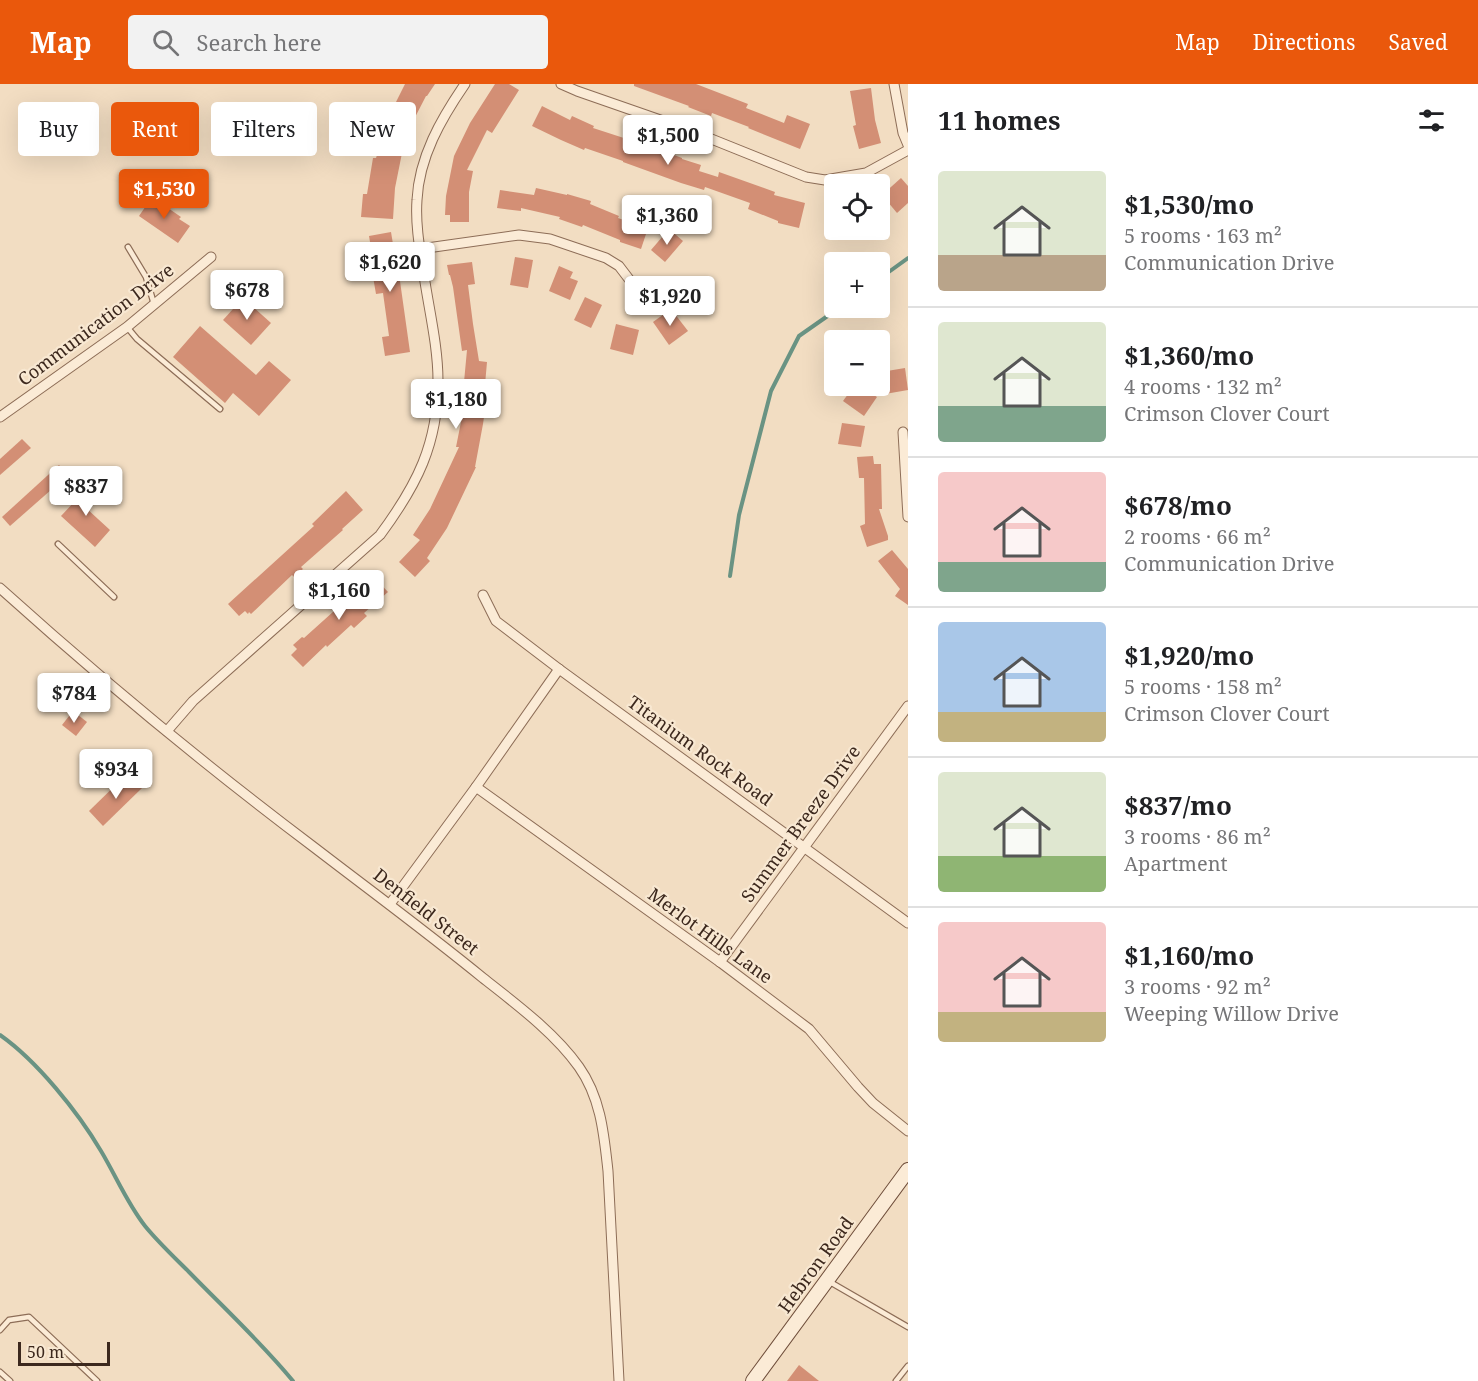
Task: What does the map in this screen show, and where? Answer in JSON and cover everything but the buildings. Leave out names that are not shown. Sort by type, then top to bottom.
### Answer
[{"type":"street","points":[[166,731],[193,701],[380,535],[399,510],[423,465],[431,441],[438,389],[436,349],[417,229],[417,199],[423,165],[430,143],[465,84]]},
{"type":"street","points":[[561,84],[689,130],[806,177],[825,180],[866,173],[908,147],[903,133],[894,84]]},
{"type":"street","points":[[420,249],[519,235],[550,238],[606,258],[619,266],[634,287]]},
{"type":"street","name":"Communication Drive","points":[[0,417],[127,327],[211,257]]},
{"type":"street","points":[[903,432],[908,517]]},
{"type":"street","name":"Denfield Street","points":[[0,588],[166,731],[497,989],[543,1028],[570,1056],[586,1077],[601,1114],[607,1162],[619,1381]]},
{"type":"street","name":"Titanium Rock Road","points":[[483,596],[496,621],[908,923]]},
{"type":"street","points":[[390,904],[559,669]]},
{"type":"street","name":"Summer Breeze Drive","points":[[720,962],[908,706]]},
{"type":"street","name":"Merlot Hills Lane","points":[[476,786],[809,1029],[873,1103],[908,1131]]},
{"type":"street","name":"Hebron Road","points":[[753,1381],[908,1170]]},
{"type":"lane","points":[[128,247],[146,277],[154,304]]},
{"type":"lane","points":[[127,327],[137,339],[220,409]]},
{"type":"lane","points":[[58,544],[114,597]]},
{"type":"lane","points":[[827,1281],[908,1327]]},
{"type":"lane","points":[[0,1330],[9,1320],[29,1317],[97,1381]]},
{"type":"lane","points":[[896,1381],[908,1366]]},
{"type":"lane","points":[[0,1371],[10,1381]]},
{"type":"waterway","points":[[890,271],[908,258]]},
{"type":"waterway","points":[[730,576],[739,515],[771,391],[799,336],[825,318]]},
{"type":"waterway","points":[[0,1035],[28,1059],[69,1104],[92,1136],[133,1208],[150,1232],[293,1381]]}]
